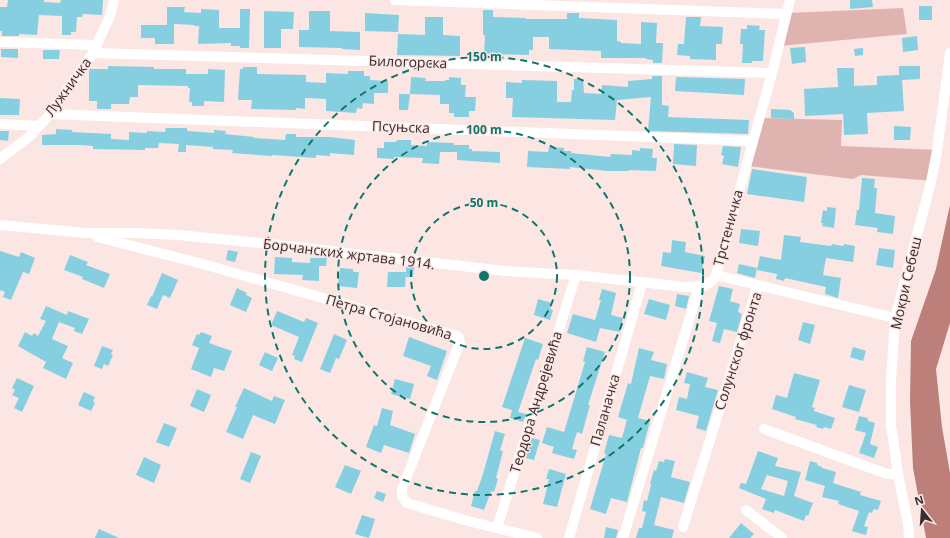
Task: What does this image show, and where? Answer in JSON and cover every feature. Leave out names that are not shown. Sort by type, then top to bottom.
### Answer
[{"type":"street","name":"Лужничка","points":[[0,159],[20,145],[50,114],[95,49],[110,16],[114,0]]},
{"type":"street","points":[[395,0],[786,14]]},
{"type":"street","name":"Трстеничка","points":[[699,287],[709,283],[716,275],[772,73],[790,0]]},
{"type":"street","name":"Билогорска","points":[[0,42],[95,49],[772,73]]},
{"type":"street","name":"Мокри Себеш","points":[[909,538],[908,524],[898,474],[891,425],[890,402],[895,318],[931,182],[937,151],[950,53]]},
{"type":"street","name":"Псуњска","points":[[50,114],[752,141]]},
{"type":"street","points":[[0,124],[39,126]]},
{"type":"street","name":"Борчанских жртава 1914.","points":[[0,225],[86,233],[178,235],[504,271],[576,275],[642,283],[699,287]]},
{"type":"street","name":"Петра Стојановића","points":[[86,233],[199,263],[457,336],[460,342],[401,493],[407,503],[463,520],[538,538]]},
{"type":"street","name":"Теодора Андрејевића","points":[[497,528],[576,275]]},
{"type":"street","points":[[716,275],[758,285]]},
{"type":"street","name":"Паланачка","points":[[569,538],[642,283]]},
{"type":"street","name":"Солунског фронта","points":[[683,527],[758,285],[895,318]]},
{"type":"street","points":[[623,538],[699,287]]},
{"type":"street","points":[[764,429],[887,474],[898,474]]},
{"type":"street","points":[[746,510],[782,538]]},
{"type":"shaded area","points":[[903,8],[907,34],[780,46],[788,13]]},
{"type":"shaded area","points":[[761,118],[842,120],[841,146],[939,150],[933,181],[861,175],[853,179],[748,166]]},
{"type":"shaded area","points":[[950,205],[950,323],[936,369],[942,427],[950,473],[950,538],[926,538],[913,468],[910,401],[911,341],[936,269]]},
{"type":"building","points":[[8,0],[44,0],[44,2],[60,3],[61,0],[103,0],[102,15],[83,14],[82,17],[77,17],[76,32],[71,32],[71,35],[62,35],[62,16],[39,15],[37,35],[19,34],[19,36],[2,36],[2,31],[0,31],[0,7],[7,7]]},
{"type":"building","points":[[850,0],[872,0],[873,7],[850,9]]},
{"type":"building","points":[[919,6],[932,6],[932,20],[919,20]]},
{"type":"building","points":[[167,7],[185,7],[184,12],[201,13],[201,9],[219,10],[219,28],[240,28],[240,9],[250,9],[249,48],[231,46],[231,43],[198,44],[199,26],[194,25],[174,24],[174,44],[155,44],[155,38],[141,38],[141,25],[167,25]]},
{"type":"building","points":[[483,10],[493,10],[493,17],[567,19],[567,13],[579,13],[579,18],[617,20],[617,41],[621,43],[641,44],[641,22],[657,23],[656,43],[663,43],[662,63],[653,63],[653,60],[646,58],[601,58],[601,51],[549,49],[549,37],[533,37],[533,50],[529,50],[529,55],[484,54],[485,35],[483,35]]},
{"type":"building","points":[[264,11],[294,12],[293,29],[281,29],[281,48],[264,48]]},
{"type":"building","points":[[309,11],[330,11],[330,31],[360,32],[360,50],[299,47],[299,30],[309,30]]},
{"type":"building","points":[[365,13],[399,15],[398,32],[365,31]]},
{"type":"building","points":[[425,17],[443,17],[443,35],[460,36],[460,56],[397,55],[398,34],[425,35]]},
{"type":"building","points":[[686,17],[701,17],[700,26],[723,27],[722,44],[716,44],[716,60],[690,59],[690,56],[677,55],[678,44],[684,44]]},
{"type":"building","points":[[747,25],[760,26],[759,30],[765,30],[763,61],[742,63],[743,44],[740,44],[741,29],[747,29]]},
{"type":"building","points":[[917,36],[918,50],[903,52],[902,38]]},
{"type":"building","points":[[805,47],[806,62],[792,64],[790,48]]},
{"type":"building","points":[[863,48],[863,55],[855,56],[854,49]]},
{"type":"building","points":[[1,49],[18,49],[18,58],[1,57]]},
{"type":"building","points":[[43,50],[60,50],[59,59],[43,59]]},
{"type":"building","points":[[108,66],[154,67],[154,69],[186,69],[186,74],[208,74],[208,69],[225,70],[224,102],[204,101],[204,106],[192,106],[192,102],[189,102],[190,88],[188,88],[188,86],[138,85],[138,97],[130,97],[129,104],[111,104],[111,109],[97,109],[97,101],[89,101],[89,71],[90,69],[108,69]]},
{"type":"building","points":[[899,66],[920,66],[920,79],[902,80],[904,111],[867,113],[868,134],[844,135],[843,114],[805,116],[804,89],[838,87],[837,68],[854,68],[854,86],[877,85],[877,76],[899,75]]},
{"type":"building","points":[[243,67],[257,67],[257,74],[306,75],[306,82],[326,83],[326,73],[348,74],[348,71],[364,71],[364,76],[370,76],[370,80],[388,81],[388,93],[374,93],[374,104],[363,103],[362,109],[357,108],[356,113],[326,111],[326,99],[305,98],[305,109],[251,109],[252,100],[238,100],[240,69],[243,69]]},
{"type":"building","points":[[652,76],[662,76],[662,105],[669,106],[668,117],[749,120],[748,134],[648,131],[651,97],[617,100],[615,120],[512,117],[513,98],[506,98],[506,82],[522,83],[522,80],[557,81],[557,102],[571,102],[572,90],[574,90],[574,79],[583,79],[584,93],[601,94],[602,85],[628,87],[628,81],[652,79]]},
{"type":"building","points":[[411,77],[426,78],[425,81],[445,81],[449,80],[449,77],[461,78],[461,85],[466,85],[465,97],[476,97],[475,111],[469,111],[469,117],[454,117],[454,113],[449,113],[449,104],[440,104],[440,95],[410,94]]},
{"type":"building","points":[[676,77],[745,79],[744,95],[675,91]]},
{"type":"building","points":[[399,94],[410,94],[408,110],[399,110]]},
{"type":"building","points":[[0,98],[20,99],[19,115],[0,115]]},
{"type":"building","points":[[771,109],[790,110],[794,113],[794,119],[771,118]]},
{"type":"building","points":[[894,126],[911,127],[910,140],[894,140]]},
{"type":"building","points":[[166,128],[187,128],[187,131],[214,133],[214,130],[226,131],[225,134],[285,140],[286,134],[296,134],[296,137],[330,137],[355,140],[354,155],[330,153],[330,156],[316,155],[316,158],[272,156],[232,153],[233,150],[186,145],[186,152],[178,152],[179,144],[159,143],[158,148],[145,148],[145,150],[93,149],[93,146],[81,145],[42,145],[42,135],[56,134],[56,129],[72,130],[72,132],[111,134],[111,139],[129,140],[129,132],[165,132]]},
{"type":"building","points":[[0,131],[9,131],[8,141],[0,140]]},
{"type":"building","points":[[397,140],[411,140],[411,145],[427,146],[427,142],[469,145],[469,149],[472,149],[472,151],[500,152],[500,163],[457,160],[457,152],[440,152],[439,164],[422,163],[423,158],[377,158],[377,148],[384,148],[384,142],[396,142]]},
{"type":"building","points":[[674,144],[697,145],[696,166],[673,164]]},
{"type":"building","points":[[723,146],[741,147],[738,167],[722,164],[724,156],[721,155]]},
{"type":"building","points":[[549,147],[564,148],[564,151],[571,151],[571,153],[610,157],[611,154],[632,155],[632,150],[640,151],[640,148],[653,149],[652,158],[657,158],[656,171],[607,171],[570,167],[570,169],[527,167],[528,151],[548,152]]},
{"type":"building","points":[[752,169],[807,177],[804,202],[747,194]]},
{"type":"building","points":[[862,178],[875,179],[874,188],[877,188],[875,213],[895,216],[893,234],[877,232],[878,228],[855,225],[857,210],[859,210]]},
{"type":"building","points":[[827,207],[836,208],[834,228],[822,226],[823,223],[821,223],[823,210],[827,211]]},
{"type":"building","points":[[741,229],[760,231],[758,246],[739,243]]},
{"type":"building","points":[[784,235],[801,237],[800,242],[831,246],[832,244],[843,246],[844,244],[855,246],[853,262],[826,258],[823,275],[841,278],[838,298],[825,294],[826,287],[785,278],[784,281],[776,279],[777,274],[757,270],[760,256],[781,260]]},
{"type":"building","points":[[672,240],[686,242],[685,252],[705,256],[701,273],[661,266],[663,252],[671,253]]},
{"type":"building","points":[[879,248],[895,250],[893,268],[876,265]]},
{"type":"building","points":[[228,250],[238,252],[235,262],[226,260]]},
{"type":"building","points":[[0,251],[19,257],[21,252],[35,258],[29,274],[23,272],[11,300],[3,297],[5,292],[0,290]]},
{"type":"building","points":[[70,255],[88,262],[86,265],[110,274],[104,288],[82,279],[83,277],[64,270]]},
{"type":"building","points":[[275,257],[292,258],[292,262],[310,263],[310,258],[327,258],[326,266],[319,266],[319,281],[302,280],[303,275],[274,274]]},
{"type":"building","points":[[739,264],[757,268],[755,278],[737,273]]},
{"type":"building","points":[[406,267],[414,267],[413,277],[406,277]]},
{"type":"building","points":[[340,268],[353,269],[353,272],[359,272],[357,288],[338,286]]},
{"type":"building","points":[[388,272],[406,272],[405,287],[387,287]]},
{"type":"building","points":[[162,273],[178,280],[170,298],[163,295],[157,309],[147,305]]},
{"type":"building","points":[[719,286],[733,289],[730,301],[740,304],[738,312],[742,314],[737,332],[724,329],[720,343],[712,341],[717,323],[709,321]]},
{"type":"building","points":[[237,288],[247,293],[246,295],[252,298],[246,312],[230,305]]},
{"type":"building","points":[[602,289],[616,293],[611,315],[623,318],[620,332],[600,328],[596,342],[567,333],[573,314],[595,320],[601,300],[599,300]]},
{"type":"building","points":[[677,294],[689,296],[686,309],[675,306]]},
{"type":"building","points":[[538,299],[552,303],[550,309],[553,310],[550,320],[534,315]]},
{"type":"building","points":[[649,299],[670,305],[666,320],[644,314]]},
{"type":"building","points":[[46,306],[67,315],[68,311],[89,319],[82,334],[74,331],[75,328],[59,322],[52,339],[68,346],[62,358],[73,363],[66,379],[43,368],[46,362],[18,346],[25,332],[32,336],[34,333],[38,336],[46,321],[40,319]]},
{"type":"building","points":[[277,311],[304,322],[306,318],[318,323],[302,362],[294,359],[295,356],[292,355],[299,337],[271,325]]},
{"type":"building","points":[[803,322],[815,325],[810,344],[798,340]]},
{"type":"building","points":[[201,332],[212,336],[209,343],[232,351],[224,371],[214,368],[211,377],[191,369],[199,348],[192,345],[197,334],[199,335]]},
{"type":"building","points":[[334,334],[347,340],[339,359],[336,358],[330,373],[320,369]]},
{"type":"building","points":[[409,337],[447,351],[437,380],[427,376],[431,366],[403,356]]},
{"type":"building","points":[[525,338],[543,344],[538,360],[536,359],[518,412],[526,414],[523,422],[510,418],[512,410],[502,407]]},
{"type":"building","points":[[102,346],[113,350],[111,354],[113,355],[108,366],[104,364],[102,369],[94,366]]},
{"type":"building","points":[[587,347],[605,352],[588,405],[590,405],[582,434],[577,432],[572,449],[577,450],[574,459],[552,453],[554,447],[542,443],[547,427],[564,432],[585,362],[583,361]]},
{"type":"building","points":[[853,347],[866,351],[863,361],[850,357]]},
{"type":"building","points":[[639,348],[654,352],[651,360],[667,364],[664,379],[650,376],[638,418],[650,421],[643,448],[641,448],[627,502],[611,498],[606,514],[590,509],[606,454],[604,453],[609,435],[622,438],[627,420],[618,417],[628,383],[631,384]]},
{"type":"building","points":[[265,352],[278,358],[272,371],[259,365]]},
{"type":"building","points":[[687,372],[708,378],[705,387],[718,390],[706,431],[696,428],[699,416],[676,410],[679,397],[687,399],[690,384],[684,383]]},
{"type":"building","points":[[794,373],[820,380],[812,407],[815,408],[814,411],[835,418],[831,429],[816,427],[817,425],[795,419],[796,417],[772,409],[776,395],[787,398]]},
{"type":"building","points":[[17,378],[34,386],[22,412],[14,408],[19,398],[12,395],[15,390],[12,388]]},
{"type":"building","points":[[395,379],[414,384],[410,399],[391,394]]},
{"type":"building","points":[[849,385],[866,390],[859,412],[842,407]]},
{"type":"building","points":[[244,388],[272,401],[274,396],[285,400],[275,424],[253,415],[243,439],[226,432]]},
{"type":"building","points":[[197,389],[211,395],[204,412],[190,406]]},
{"type":"building","points":[[84,392],[95,397],[93,402],[95,403],[91,411],[78,405]]},
{"type":"building","points":[[382,408],[393,411],[390,425],[415,434],[409,453],[384,445],[381,453],[366,447],[374,425],[377,426]]},
{"type":"building","points":[[859,416],[868,418],[868,421],[875,423],[870,444],[878,447],[874,458],[859,453],[866,433],[855,430]]},
{"type":"building","points":[[164,423],[177,428],[169,447],[156,442]]},
{"type":"building","points":[[495,431],[505,434],[500,450],[503,451],[494,492],[491,491],[484,510],[471,506],[475,491],[477,491],[483,474]]},
{"type":"building","points":[[532,438],[540,440],[534,460],[526,458]]},
{"type":"building","points":[[758,451],[778,458],[775,466],[801,472],[794,496],[813,503],[808,516],[806,515],[804,521],[775,510],[774,513],[762,509],[766,499],[739,488],[741,483],[746,484]],"holes":[[[767,475],[788,481],[784,496],[761,489]]]},
{"type":"building","points":[[251,452],[261,456],[250,483],[240,479]]},
{"type":"building","points":[[144,457],[161,465],[154,483],[136,475]]},
{"type":"building","points":[[665,459],[675,461],[671,477],[690,482],[684,503],[661,497],[654,525],[674,530],[672,538],[636,538],[639,528],[642,528],[646,512],[642,511],[644,500],[647,501],[654,470],[656,471],[659,461],[664,462]]},
{"type":"building","points":[[810,461],[817,463],[817,465],[822,468],[836,472],[833,483],[861,492],[860,495],[881,501],[878,510],[874,509],[872,513],[869,512],[864,526],[868,527],[866,535],[852,531],[859,511],[838,504],[839,501],[822,497],[825,486],[805,480]]},
{"type":"building","points":[[345,465],[361,471],[351,494],[335,487]]},
{"type":"building","points":[[549,469],[566,474],[557,507],[543,504],[549,479],[546,479]]},
{"type":"building","points":[[377,491],[386,494],[383,502],[374,498]]},
{"type":"building","points":[[362,515],[375,519],[369,538],[355,534]]},
{"type":"building","points":[[741,523],[754,534],[750,538],[729,538]]},
{"type":"building","points":[[606,527],[618,530],[616,538],[604,538]]},
{"type":"building","points":[[99,529],[119,538],[95,538]]}]
